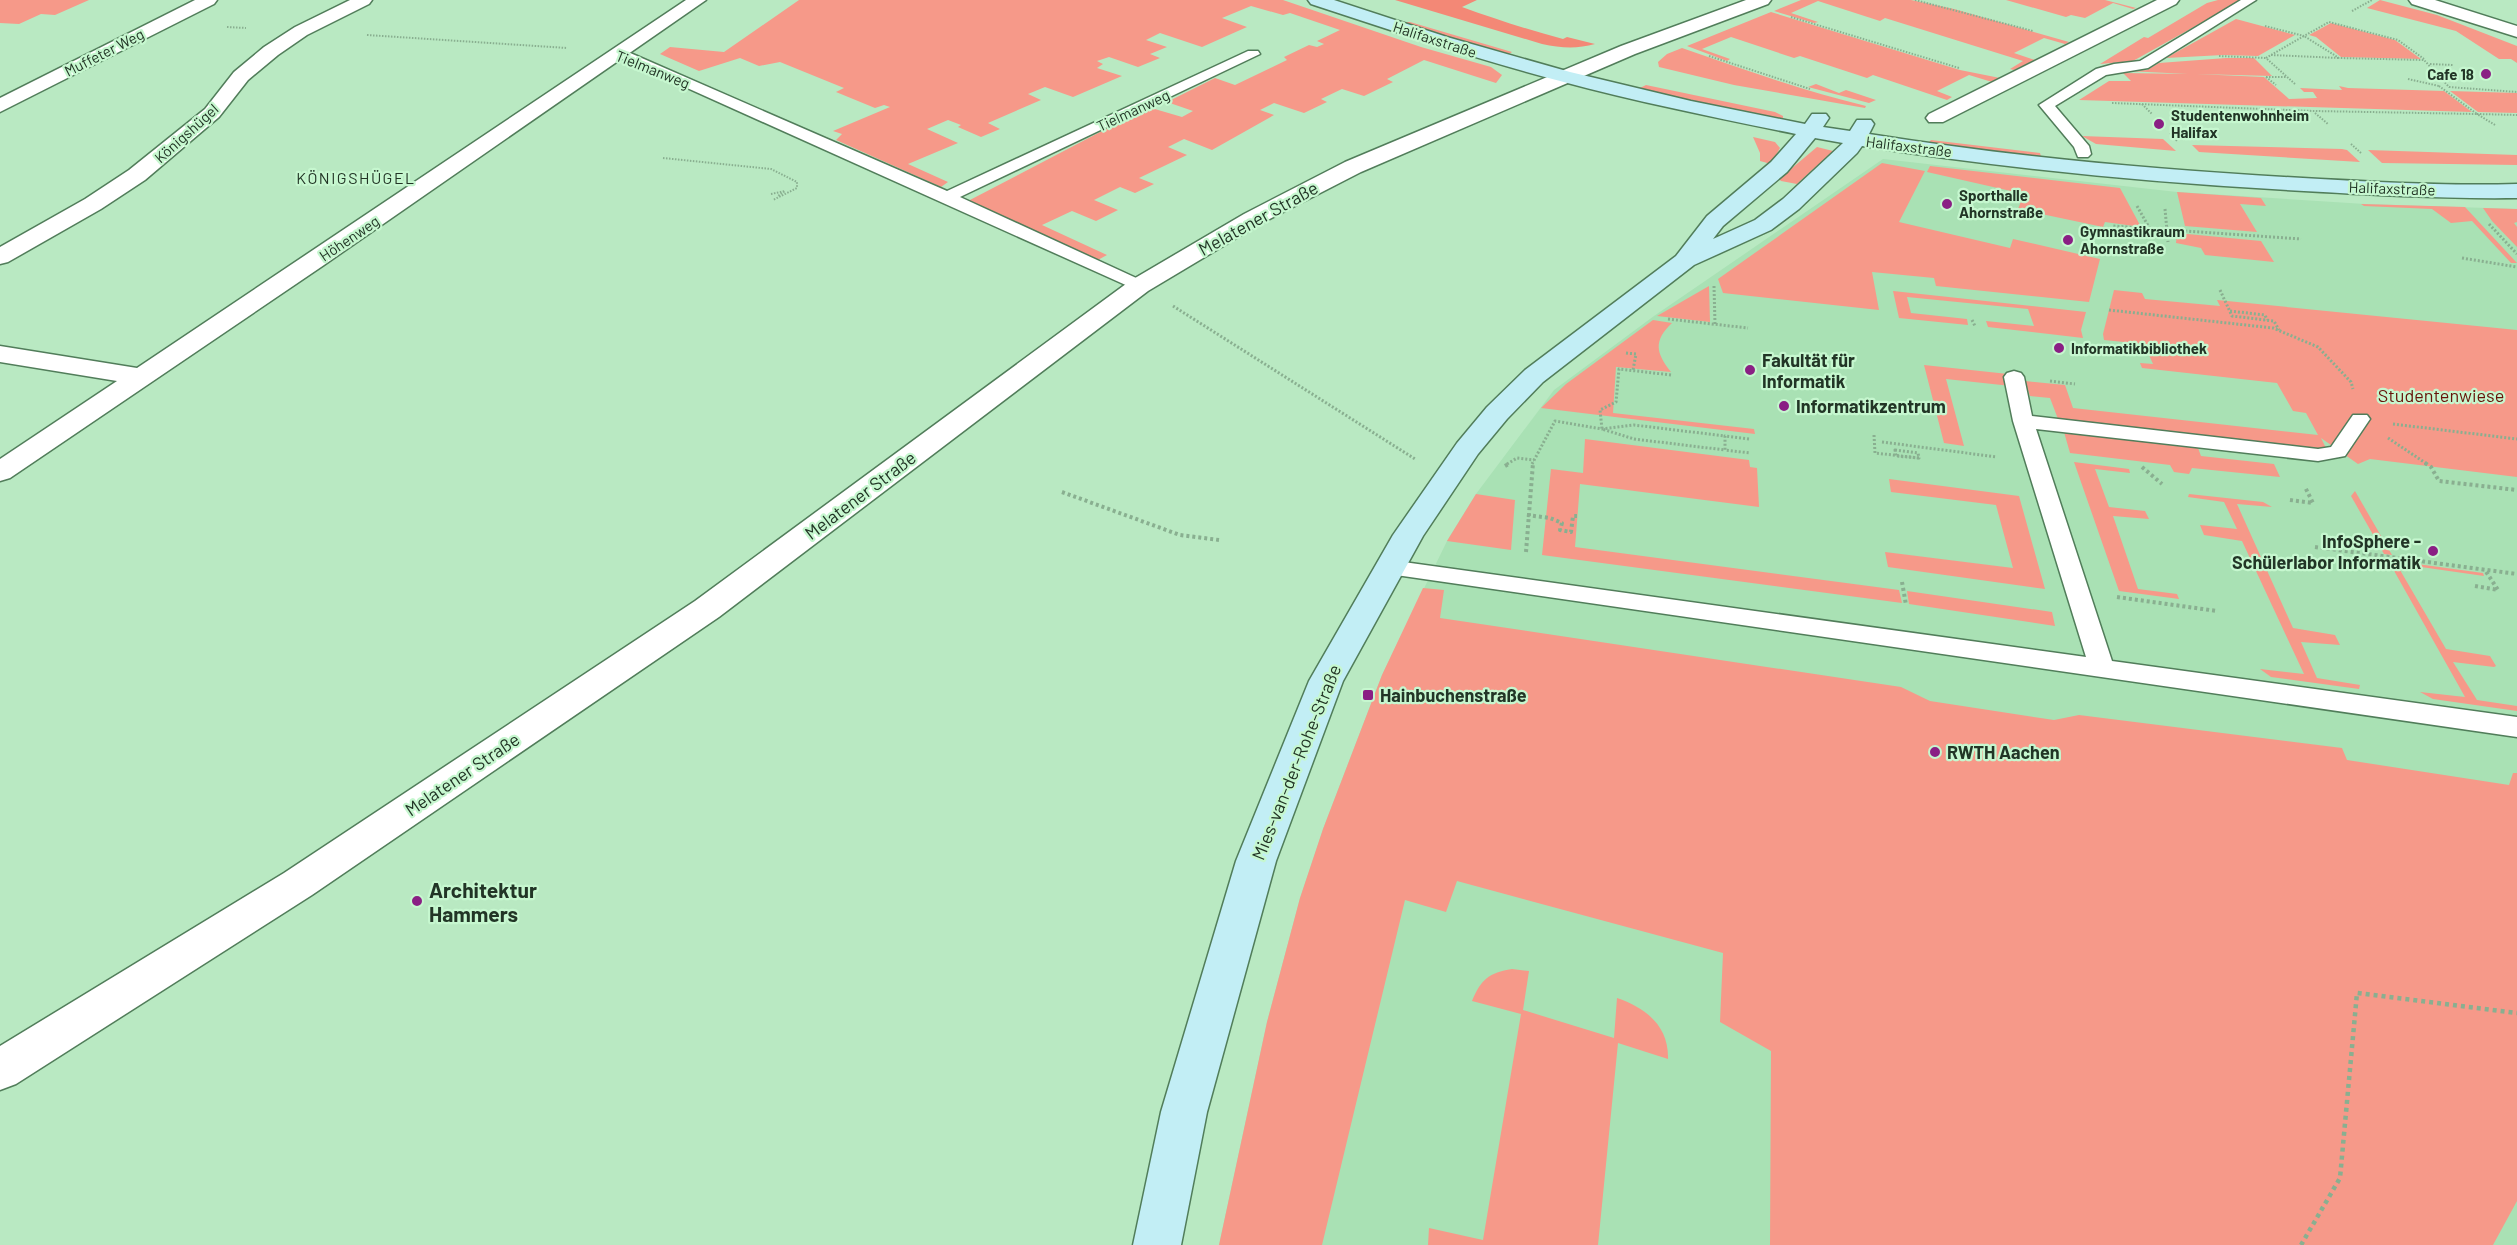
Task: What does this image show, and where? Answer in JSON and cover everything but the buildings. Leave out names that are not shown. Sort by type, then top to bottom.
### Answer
[{"type":"main road","name":"Halifaxstraße","points":[[1317,0],[1466,49],[1566,78],[1740,119],[1815,124]]},
{"type":"main road","name":"Halifaxstraße","points":[[1359,0],[1488,41],[1588,68],[1815,124],[1860,132],[2136,176],[2263,183],[2517,191]]},
{"type":"main road","name":"Mies-van-der-Rohe-Straße","points":[[1686,260],[1715,221],[1779,167],[1815,124]]},
{"type":"main road","name":"Halifaxstraße","points":[[1860,132],[2261,169],[2430,177],[2517,177]]},
{"type":"main road","name":"Mies-van-der-Rohe-Straße","points":[[1157,1245],[1184,1112],[1256,861],[1326,681],[1389,567],[1450,470],[1497,413],[1534,376],[1686,260],[1763,225],[1836,165],[1860,132]]},
{"type":"street","name":"Muffeter Weg","points":[[0,106],[208,0]]},
{"type":"street","name":"Königshügel","points":[[0,257],[93,204],[137,175],[212,112],[241,76],[271,51],[301,31],[363,0]]},
{"type":"street","name":"Höhenweg","points":[[0,472],[696,0]]},
{"type":"street","points":[[1936,118],[2170,0]]},
{"type":"street","points":[[2418,0],[2517,32]]},
{"type":"street","name":"Melatener Straße","points":[[0,1070],[298,884],[707,609],[1139,286],[1252,219],[1353,167],[1588,68],[1756,2]]},
{"type":"street","points":[[0,354],[140,377]]},
{"type":"lane","points":[[2083,154],[2081,146],[2046,105],[2101,72],[2114,68],[2143,65],[2250,0]]},
{"type":"lane","name":"Tielmanweg","points":[[621,52],[947,197],[1139,286]]},
{"type":"lane","name":"Tielmanweg","points":[[947,197],[1253,54]]},
{"type":"lane","points":[[2014,377],[2023,421],[2102,668]]},
{"type":"lane","points":[[2023,421],[2318,456],[2338,452],[2360,419]]},
{"type":"lane","points":[[1389,567],[2517,726]]},
{"type":"path","points":[[1915,0],[2083,44]]},
{"type":"path","points":[[2352,11],[2372,0]]},
{"type":"path","points":[[1756,2],[1888,46],[1964,69],[2012,80]]},
{"type":"path","points":[[1963,11],[1967,9]]},
{"type":"path","points":[[2224,15],[2304,36],[2339,58]]},
{"type":"path","points":[[2295,84],[2266,58],[2334,21]]},
{"type":"path","points":[[2329,22],[2398,40],[2429,64],[2449,87]]},
{"type":"path","name":"Tielmanweg","points":[[301,31],[621,52]]},
{"type":"path","points":[[1888,46],[1892,44]]},
{"type":"path","points":[[1700,53],[1812,89]]},
{"type":"path","points":[[2271,55],[2424,60]]},
{"type":"path","points":[[2429,64],[2453,65]]},
{"type":"path","points":[[2276,86],[2264,76],[2287,77]]},
{"type":"path","points":[[2408,79],[2439,86],[2517,92]]},
{"type":"path","points":[[1802,86],[1806,84]]},
{"type":"path","points":[[2439,86],[2495,125]]},
{"type":"path","points":[[2134,104],[2314,111],[2517,115]]},
{"type":"path","points":[[2142,104],[2152,114]]},
{"type":"path","points":[[2314,111],[2328,124]]},
{"type":"path","points":[[663,158],[771,169],[797,182],[797,188],[784,195],[773,200],[784,191],[771,194]]},
{"type":"path","points":[[2165,203],[2169,231],[2168,242]]},
{"type":"path","points":[[2487,222],[2517,254]]},
{"type":"path","points":[[2111,229],[2113,226],[2301,239]]},
{"type":"path","points":[[2462,258],[2517,267]]},
{"type":"path","points":[[1139,286],[1179,309],[1408,457],[1450,470]]},
{"type":"path","points":[[2220,290],[2232,316],[2274,321],[2279,330]]},
{"type":"path","points":[[2218,302],[2225,303]]},
{"type":"path","points":[[2109,310],[2273,328],[2318,347],[2351,382],[2360,419],[2431,467],[2439,481],[2517,490]]},
{"type":"path","points":[[1972,320],[1975,326]]},
{"type":"path","points":[[1690,322],[1748,328]]},
{"type":"path","points":[[1625,353],[1636,354],[1633,370]]},
{"type":"path","points":[[1602,429],[1600,410],[1616,402],[1619,369],[1671,375]]},
{"type":"path","points":[[2360,419],[2517,439]]},
{"type":"path","points":[[1522,586],[1531,467],[1555,421],[1602,429],[1634,439],[1750,453]]},
{"type":"path","points":[[1602,429],[1634,425],[1749,439]]},
{"type":"path","points":[[1874,435],[1875,453],[1919,458]]},
{"type":"path","points":[[1725,436],[1725,450]]},
{"type":"path","points":[[1882,442],[1958,452]]},
{"type":"path","points":[[1917,446],[1919,458]]},
{"type":"path","points":[[1895,450],[1918,453],[1919,458],[1896,456],[1895,450]]},
{"type":"path","points":[[1062,492],[1180,536],[1219,540]]},
{"type":"path","points":[[1527,515],[1554,519],[1562,523],[1560,530],[1566,532],[1572,531],[1573,516],[1577,516]]},
{"type":"path","points":[[2315,547],[2517,574]]},
{"type":"path","points":[[2475,586],[2498,590],[2485,569]]},
{"type":"path","points":[[2078,592],[2217,611]]},
{"type":"path","points":[[2301,1245],[2340,1178],[2356,993],[2517,1013]]},
{"type":"shaded area","points":[[1395,0],[1477,0],[1462,7],[1550,36],[1563,39],[1567,37],[1595,44],[1569,47],[1542,44]]},
{"type":"shaded area","name":"RWTH Aachen","points":[[1883,159],[2177,192],[2365,204],[2517,209],[2517,1245],[1219,1245],[1267,1022],[1300,898],[1323,829],[1382,675],[1447,541],[1476,494],[1554,390],[1654,316]]},
{"type":"green space","points":[[0,0],[89,0],[55,15],[41,14],[19,24],[0,23]]},
{"type":"green space","points":[[799,0],[1283,0],[1421,47],[1491,67],[1502,75],[1496,83],[1424,60],[1387,79],[1393,82],[1364,96],[1342,89],[1321,99],[1327,102],[1304,113],[1274,103],[1260,110],[1274,115],[1212,150],[1184,139],[1168,147],[1187,155],[1139,178],[1154,184],[1135,193],[1120,187],[1094,200],[1118,210],[1096,221],[1072,211],[1042,225],[1107,255],[1096,261],[968,201],[1148,107],[1182,117],[1193,111],[1167,102],[1215,78],[1235,85],[1287,60],[1284,57],[1309,45],[1317,47],[1324,44],[1317,41],[1340,30],[1290,13],[1283,15],[1251,6],[1222,18],[1247,27],[1202,47],[1160,33],[1146,40],[1167,47],[1150,54],[1160,58],[1138,67],[1109,57],[1097,61],[1103,64],[1097,68],[1122,76],[1073,97],[1045,87],[1028,94],[1041,100],[988,123],[1000,129],[981,137],[948,120],[927,129],[958,143],[908,164],[948,182],[941,187],[836,140],[842,134],[833,131],[890,107],[884,105],[875,108],[836,92],[844,88],[780,62],[759,66],[740,58],[699,71],[660,54],[670,47],[724,52]]},
{"type":"green space","points":[[1801,0],[1911,0],[1954,9],[2069,42],[2065,44],[2044,38],[2014,53],[2035,60],[2014,70],[2010,69],[2023,61],[1885,18],[1880,21],[1818,1],[1791,13],[1818,22],[1814,23],[1774,11]]},
{"type":"green space","points":[[2006,0],[2105,0],[2136,8],[2113,3],[2085,18],[2071,15],[2066,17]]},
{"type":"green space","points":[[2218,0],[2242,0],[2133,61],[2100,64],[2144,37],[2148,38],[2207,3]]},
{"type":"green space","points":[[2380,0],[2437,15],[2517,46],[2517,63],[2511,59],[2499,59],[2456,31],[2367,8]]},
{"type":"green space","points":[[1771,12],[1960,70],[2000,78],[1992,82],[1969,75],[1937,91],[1952,97],[1947,100],[1873,75],[1867,78],[1800,56],[1794,58],[1731,37],[1702,49],[1730,59],[1727,61],[1687,46]]},
{"type":"green space","points":[[2236,19],[2295,35],[2258,56],[2166,58]]},
{"type":"green space","points":[[1406,22],[1512,52],[1506,56],[1402,25]]},
{"type":"green space","points":[[2331,23],[2395,40],[2421,59],[2341,57],[2316,37],[2309,35]]},
{"type":"green space","points":[[1682,48],[1796,87],[1866,106],[1865,108],[1734,85],[1659,67],[1658,62],[1667,54]]},
{"type":"green space","points":[[2254,58],[2272,76],[2196,74],[2264,77],[2289,99],[2317,98],[2313,92],[2304,92],[2300,88],[2342,90],[2339,86],[2444,91],[2472,112],[2079,100],[2109,81],[2131,81],[2123,73],[2188,74],[2127,71],[2147,70],[2159,63]]},
{"type":"green space","points":[[1816,84],[1839,93],[1846,90],[1876,100],[1869,103],[1808,87]]},
{"type":"green space","points":[[1646,85],[1775,112],[1783,116],[1783,119],[1777,120],[1634,91]]},
{"type":"green space","points":[[2450,91],[2517,93],[2517,113],[2478,112]]},
{"type":"green space","points":[[2082,136],[2163,139],[2176,151],[2096,144]]},
{"type":"green space","points":[[1753,137],[1775,142],[1780,148],[1771,164],[1760,161],[1760,153]]},
{"type":"green space","points":[[1931,140],[2040,153],[2042,160],[1927,144]]},
{"type":"green space","points":[[2192,145],[2342,149],[2347,150],[2360,162],[2199,152]]},
{"type":"green space","points":[[1817,147],[1833,151],[1797,184],[1779,179]]},
{"type":"green space","points":[[2368,150],[2517,155],[2517,165],[2382,163]]},
{"type":"green space","points":[[1882,163],[1925,171],[1899,222],[2010,248],[2013,239],[2100,259],[2089,302],[1936,286],[1934,278],[1872,272],[1879,310],[1723,293],[1718,279]]},
{"type":"green space","points":[[1930,166],[2120,188],[2141,227],[2105,222],[2103,227],[2018,209],[2024,194],[1927,172]]},
{"type":"green space","points":[[2177,192],[2261,198],[2266,206],[2240,204],[2257,232],[2185,226]]},
{"type":"green space","points":[[2361,204],[2465,207],[2517,263],[2511,263],[2472,221],[2451,223],[2432,209]]},
{"type":"green space","points":[[2483,208],[2517,209],[2517,222],[2514,223],[2517,227],[2517,247],[2492,221]]},
{"type":"green space","points":[[2177,233],[2261,241],[2274,262],[2205,255],[2201,248],[2176,243]]},
{"type":"green space","points":[[1709,286],[1710,322],[1657,316]]},
{"type":"green space","name":"Studentenwiese","points":[[2114,290],[2142,293],[2145,299],[2220,306],[2217,300],[2517,330],[2517,477],[2370,459],[2358,464],[2321,438],[2327,450],[2058,419],[2050,398],[2030,396],[2025,381],[2065,385],[2073,408],[2318,435],[2306,413],[2293,411],[2277,383],[2142,368],[2140,363],[2153,364],[2144,344],[2104,340],[2103,334]]},
{"type":"green space","points":[[1893,291],[2086,312],[2081,330],[2083,338],[1988,327],[1986,321],[2034,326],[2028,309],[1907,297],[1911,313],[1967,319],[1968,325],[1899,318]]},
{"type":"green space","points":[[1653,320],[1672,323],[1659,341],[1662,359],[1671,372],[1616,367],[1613,413],[1754,429],[1755,434],[1541,408],[1566,384]]},
{"type":"green space","points":[[1924,365],[2008,374],[2011,386],[1946,379],[1964,446],[1944,443]]},
{"type":"green space","points":[[2064,432],[2198,448],[2201,456],[2274,464],[2280,477],[2192,468],[2189,474],[2174,472],[2170,465],[2070,453]]},
{"type":"green space","points":[[1585,439],[1749,460],[1750,467],[1757,468],[1759,507],[1580,484],[1575,547],[1899,590],[1902,603],[1542,555],[1551,469],[1583,473]]},
{"type":"green space","points":[[2074,462],[2129,469],[2130,473],[2095,469],[2109,507],[2145,511],[2149,519],[2113,516],[2138,589],[2177,594],[2179,599],[2119,591]]},
{"type":"green space","points":[[1889,479],[2019,496],[2045,589],[1888,567],[1885,552],[2013,568],[1996,505],[1891,492]]},
{"type":"green space","points":[[2355,491],[2392,555],[2384,554],[2351,496]]},
{"type":"green space","points":[[1476,494],[1515,500],[1511,550],[1447,541]]},
{"type":"green space","points":[[2189,494],[2263,502],[2272,507],[2237,504],[2293,628],[2335,635],[2340,645],[2301,642],[2317,678],[2360,685],[2359,689],[2271,677],[2260,669],[2304,674],[2242,541],[2204,535],[2200,525],[2237,529],[2224,502],[2188,497]]},
{"type":"green space","points":[[2388,560],[2483,573],[2484,576],[2414,566],[2416,571],[2400,570],[2446,649],[2490,656],[2496,666],[2453,662],[2477,700],[2517,706],[2517,711],[2433,699],[2420,692],[2465,697]]},
{"type":"green space","points":[[1423,588],[1444,590],[1440,618],[1901,687],[1930,701],[2054,720],[2079,715],[2342,748],[2347,760],[2509,785],[2513,773],[2517,773],[2517,1201],[2493,1245],[1770,1245],[1771,1051],[1720,1022],[1723,953],[1457,881],[1446,912],[1405,900],[1322,1245],[1219,1245],[1267,1022],[1300,898],[1323,829],[1382,675]]},
{"type":"green space","points":[[1907,591],[2052,612],[2055,626],[1909,604]]},
{"type":"green space","points":[[1512,969],[1529,971],[1523,1010],[1614,1038],[1617,998],[1646,1013],[1654,1020],[1665,1037],[1668,1059],[1618,1043],[1598,1245],[1428,1245],[1429,1228],[1483,1240],[1521,1014],[1472,1001],[1487,978]]},
{"type":"place","name":"Cafe 18","points":[[2486,74]]},
{"type":"place","name":"Studentenwohnheim Halifax","points":[[2159,124]]},
{"type":"place","name":"Sporthalle Ahornstraße","points":[[1947,204]]},
{"type":"place","name":"Gymnastikraum Ahornstraße","points":[[2068,240]]},
{"type":"place","name":"Informatikbibliothek","points":[[2059,348]]},
{"type":"place","name":"Fakultät für Informatik","points":[[1750,370]]},
{"type":"place","name":"Informatikzentrum","points":[[1784,406]]},
{"type":"place","name":"InfoSphere - Schülerlabor Informatik","points":[[2433,551]]},
{"type":"place","name":"Hainbuchenstraße","points":[[1368,695]]},
{"type":"place","name":"RWTH Aachen","points":[[1935,752]]},
{"type":"place","name":"Architektur Hammers","points":[[417,901]]},
{"type":"district","name":"KÖNIGSHÜGEL","points":[[356,177]]}]
